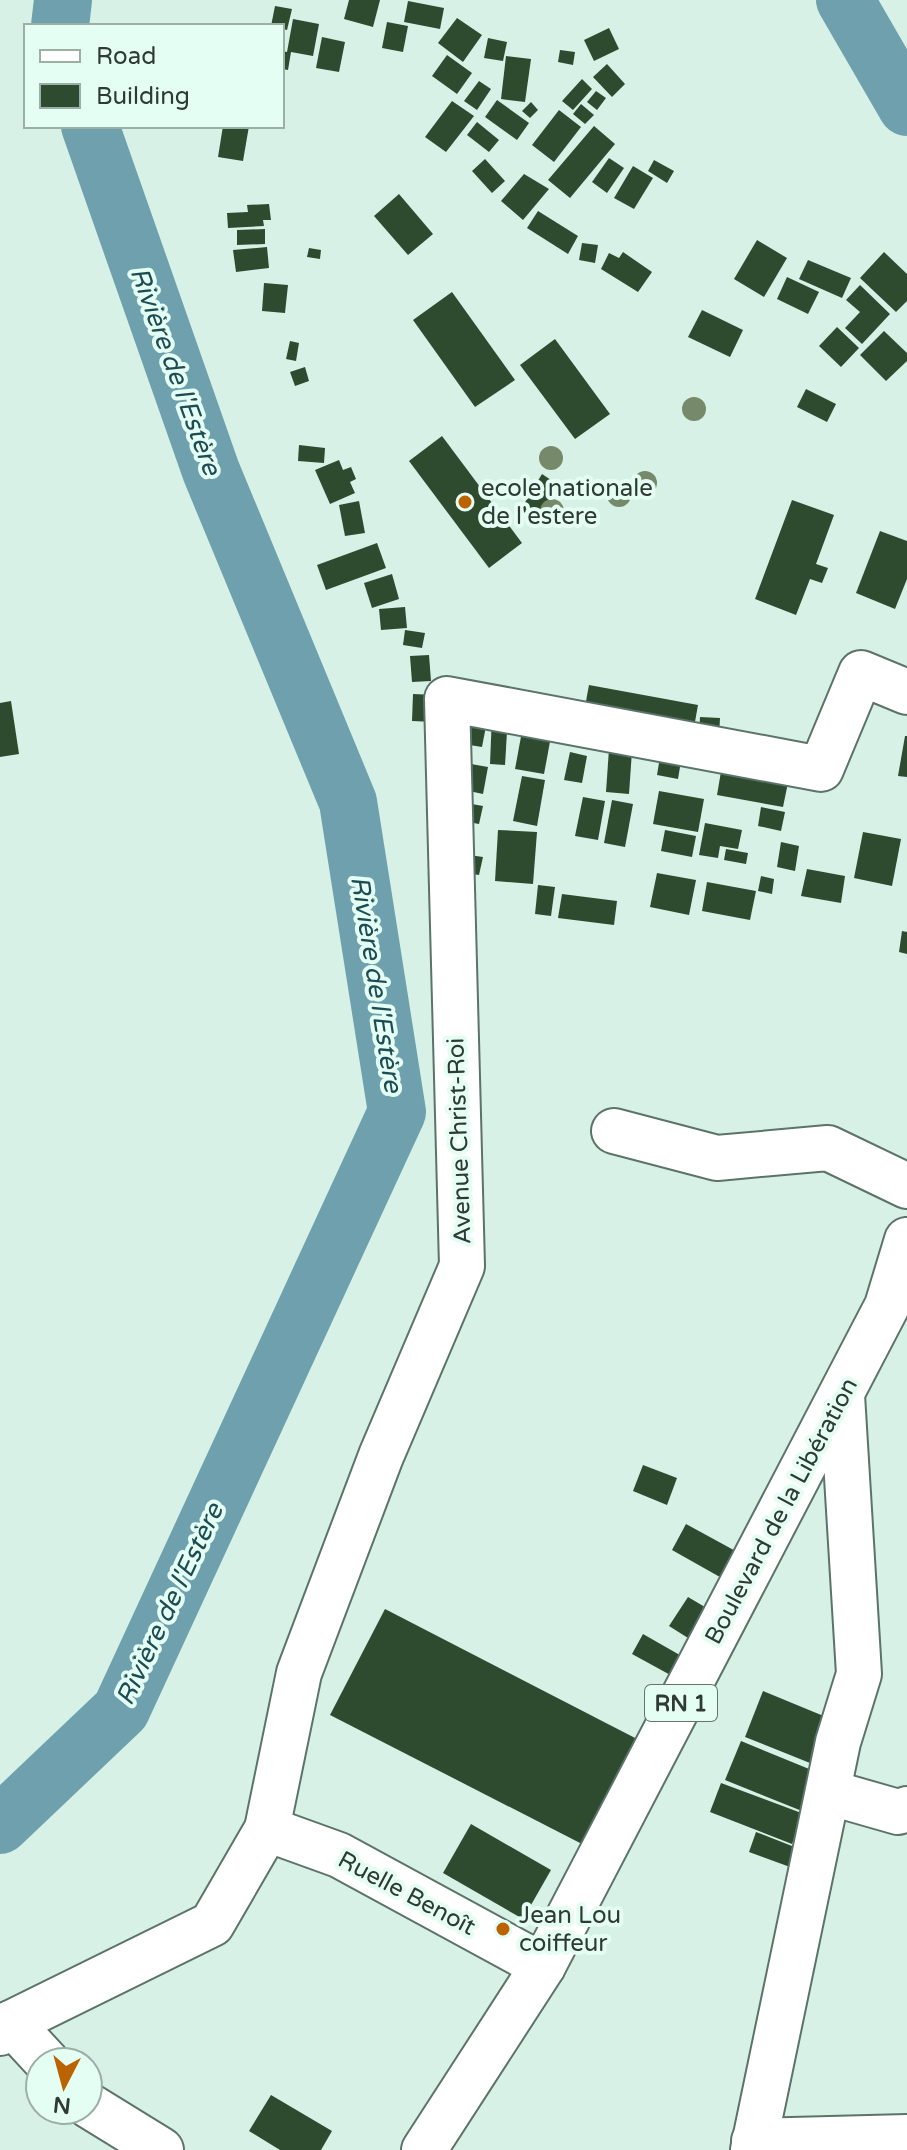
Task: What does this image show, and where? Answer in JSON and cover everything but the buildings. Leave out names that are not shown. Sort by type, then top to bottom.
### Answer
[{"type":"street","name":"Avenue Christ-Roi","points":[[6,2028],[212,1924],[267,1829],[299,1673],[381,1456],[462,1266],[447,699],[821,769],[861,673],[907,692]]},
{"type":"street","points":[[614,1131],[717,1158],[828,1148],[907,1186]]},
{"type":"street","name":"Boulevard de la Libération","points":[[424,2150],[543,1966],[842,1395],[887,1306],[905,1254]]},
{"type":"street","points":[[842,1395],[859,1674],[838,1742],[753,2146],[907,2137]]},
{"type":"street","points":[[828,1792],[898,1812],[907,1809]]},
{"type":"street","name":"Ruelle Benoît","points":[[267,1829],[339,1855],[543,1966]]},
{"type":"street","points":[[6,2028],[28,2046]]},
{"type":"street","points":[[104,2115],[161,2150]]},
{"type":"waterway","name":"Rivière de l'Estère","points":[[60,24],[63,0]]},
{"type":"waterway","name":"Rivière de l'Estère","points":[[845,0],[907,107]]},
{"type":"waterway","name":"Rivière de l'Estère","points":[[0,1825],[121,1710],[397,1112],[348,802],[211,471],[91,128]]},
{"type":"place","name":"ecole nationale de l'estere","points":[[465,502]]},
{"type":"place","name":"Jean Lou coiffeur","points":[[503,1929]]}]
